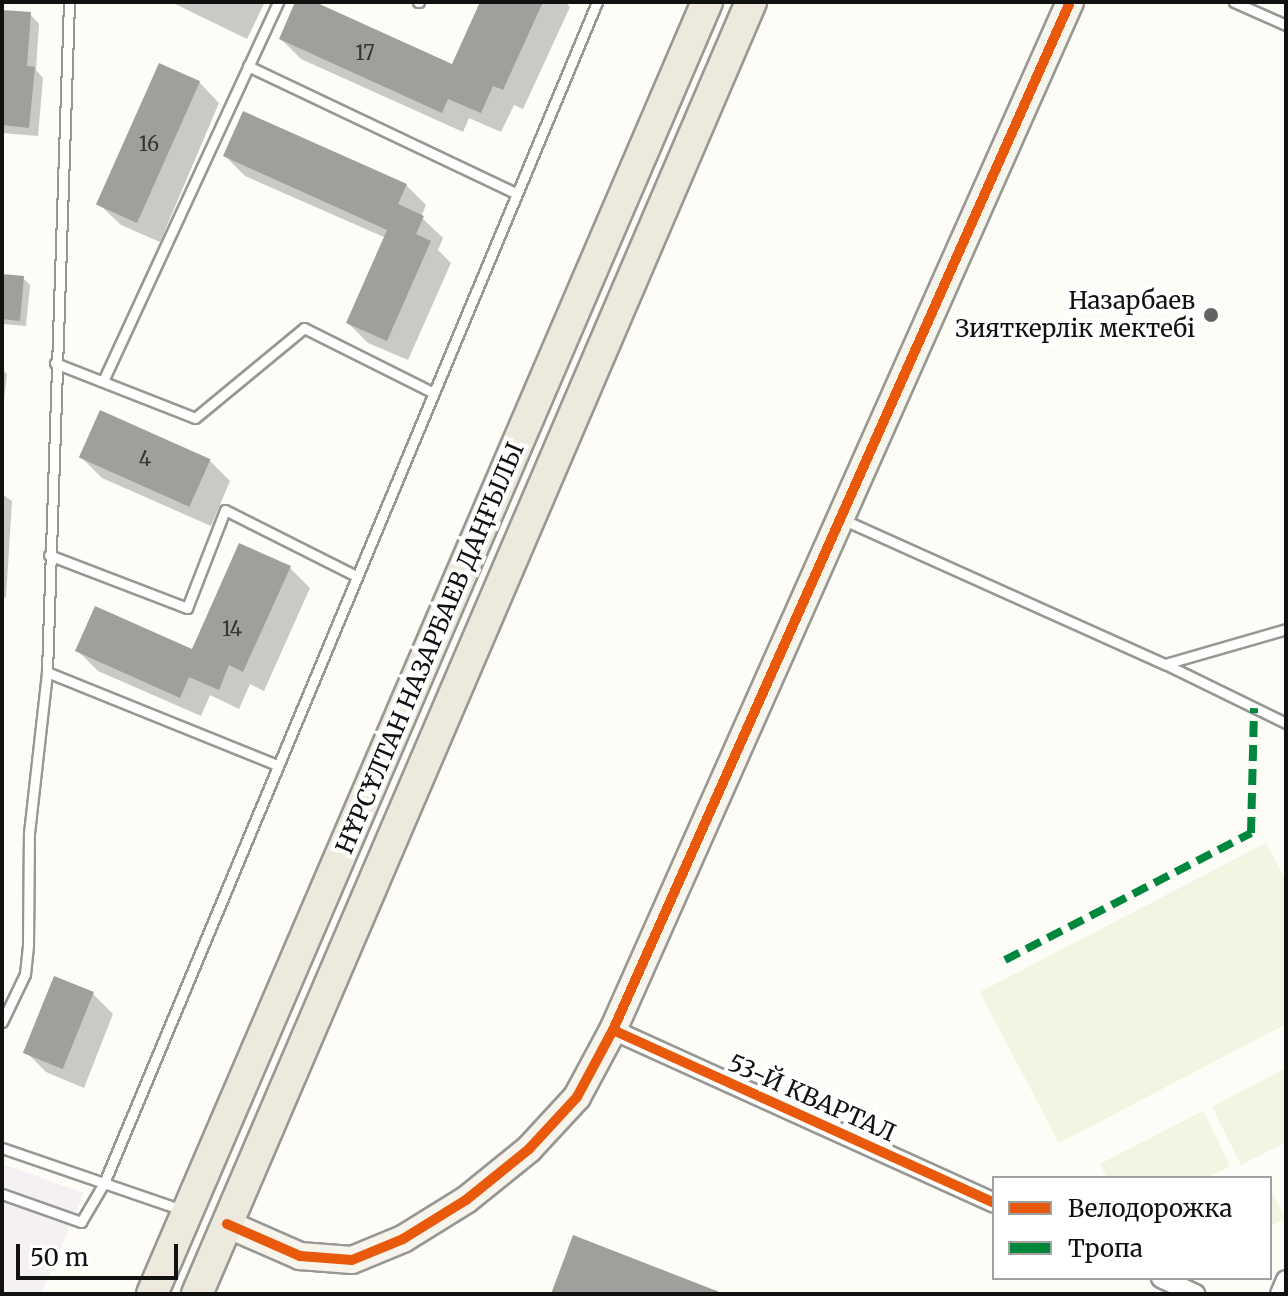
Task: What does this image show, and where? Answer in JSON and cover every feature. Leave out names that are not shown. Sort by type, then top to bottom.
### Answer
[{"type":"main road","name":"НҰРСҰЛТАН НАЗАРБАЕВ ДАҢҒЫЛЫ","points":[[152,1294],[707,2]]},
{"type":"main road","name":"НҰРСҰЛТАН НАЗАРБАЕВ ДАҢҒЫЛЫ","points":[[197,1294],[751,2]]},
{"type":"main road","points":[[188,1212],[227,1224]]},
{"type":"street","points":[[227,1224],[300,1256],[352,1260],[403,1239],[466,1200],[529,1149],[577,1097],[613,1030],[1070,2]]},
{"type":"street","name":"53-Й КВАРТАЛ","points":[[613,1030],[992,1202]]},
{"type":"street","points":[[1165,1280],[1196,1294]]},
{"type":"street","points":[[1280,1294],[1286,1280]]},
{"type":"lane","points":[[2,1022],[25,974],[29,833],[47,672],[69,2]]},
{"type":"lane","points":[[103,381],[278,2]]},
{"type":"lane","points":[[2,1194],[81,1222],[104,1183],[275,764],[597,2]]},
{"type":"lane","points":[[1234,2],[1286,25]]},
{"type":"lane","points":[[248,66],[516,193]]},
{"type":"lane","points":[[55,363],[195,418],[304,328],[432,392]]},
{"type":"lane","points":[[49,555],[187,608],[225,510],[354,575]]},
{"type":"lane","points":[[841,519],[1165,664],[1286,723]]},
{"type":"lane","points":[[1165,664],[1286,629]]},
{"type":"lane","points":[[47,672],[275,764]]},
{"type":"lane","points":[[2,1148],[188,1212]]},
{"type":"shaded area","points":[[2,1164],[84,1193],[41,1294],[2,1294]]},
{"type":"green space","points":[[1266,843],[1286,881],[1286,1024],[1059,1143],[980,992]]},
{"type":"green space","points":[[1286,1068],[1286,1142],[1241,1165],[1212,1107]]},
{"type":"green space","points":[[1203,1111],[1230,1166],[1210,1176],[1106,1176],[1100,1164]]},
{"type":"green space","points":[[1272,1192],[1286,1219],[1272,1225]]},
{"type":"building","points":[[295,2],[315,2],[452,64],[480,2],[543,2],[503,90],[493,86],[481,113],[448,99],[442,113],[279,39]]},
{"type":"building","points":[[2,10],[31,12],[27,66],[35,67],[29,128],[2,125]]},
{"type":"building","points":[[159,63],[200,81],[137,223],[96,205]]},
{"type":"building","points":[[243,111],[407,184],[398,204],[424,216],[416,234],[431,241],[387,341],[346,323],[387,230],[223,156]]},
{"type":"building","points":[[2,274],[24,276],[20,321],[2,319]]},
{"type":"building","points":[[100,410],[211,459],[189,507],[79,458]]},
{"type":"building","points":[[239,543],[291,566],[243,672],[229,665],[219,690],[189,677],[180,698],[75,651],[95,606],[192,649]]},
{"type":"building","points":[[54,976],[94,992],[63,1069],[23,1053]]},
{"type":"building","points":[[573,1235],[722,1293],[551,1294]]},
{"type":"marked path","points":[[1005,960],[1251,833],[1254,708]]},
{"type":"cycle path","points":[[227,1224],[300,1256],[352,1260],[403,1239],[466,1200],[529,1149],[577,1097],[613,1030],[1070,2]]},
{"type":"cycle path","points":[[613,1030],[992,1202]]},
{"type":"place","name":"Назарбаев Зияткерлік мектебі","points":[[1211,315]]}]
